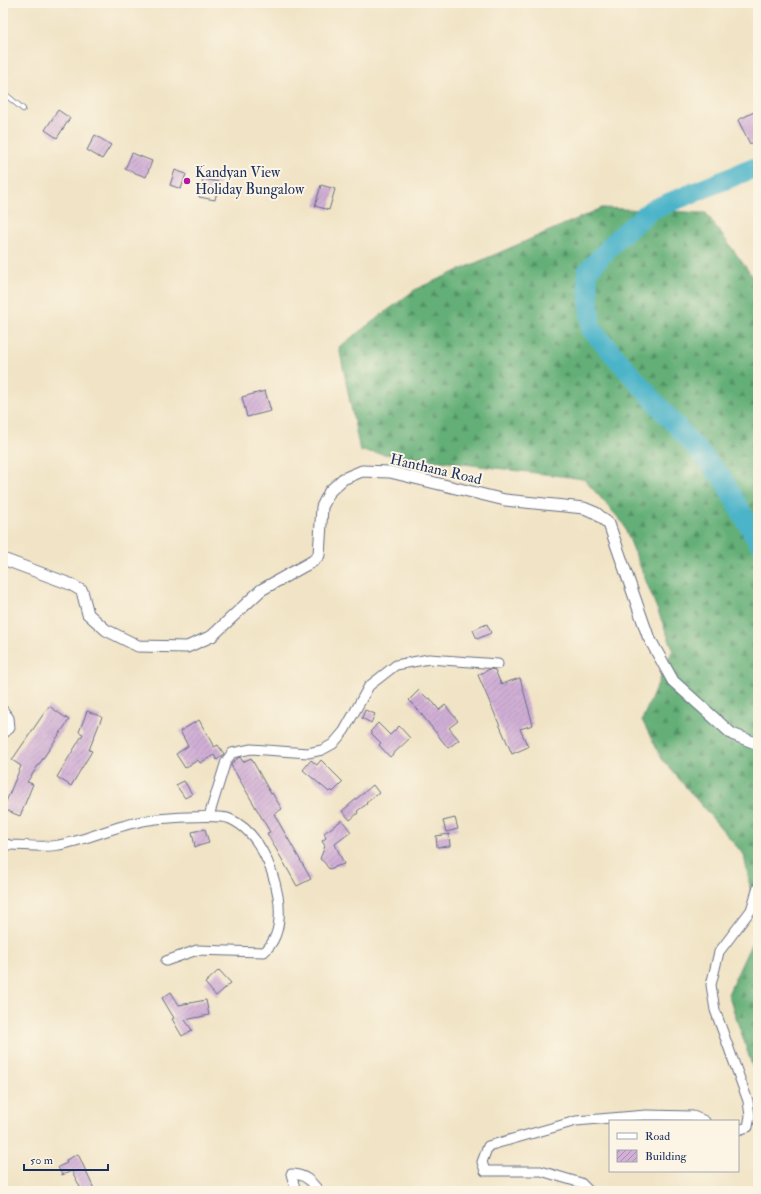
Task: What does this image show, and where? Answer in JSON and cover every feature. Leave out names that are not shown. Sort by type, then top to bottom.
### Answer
[{"type":"street","name":"Hanthana Road","points":[[3,559],[70,584],[82,592],[88,614],[106,630],[138,646],[187,647],[212,636],[261,590],[313,561],[319,554],[322,507],[330,491],[343,479],[362,471],[390,472],[505,500],[584,508],[596,513],[609,524],[648,636],[673,681],[732,734],[758,744]]},
{"type":"street","points":[[209,816],[226,761],[232,753],[251,749],[308,753],[322,750],[334,744],[344,731],[369,686],[396,665],[429,659],[498,664]]},
{"type":"street","points":[[3,710],[9,718],[10,728],[3,734]]},
{"type":"street","points":[[3,843],[10,845],[58,846],[143,821],[209,816],[229,818],[240,824],[262,848],[276,885],[280,910],[278,928],[271,946],[264,952],[197,950],[166,961]]},
{"type":"street","points":[[739,1130],[748,1127],[750,1116],[748,1101],[715,1010],[711,986],[719,952],[751,910],[758,887]]},
{"type":"street","points":[[589,1191],[582,1183],[541,1171],[485,1171],[482,1162],[488,1146],[576,1121],[646,1115],[693,1116],[703,1120]]},
{"type":"street","points":[[296,1191],[291,1174],[300,1174],[311,1181],[319,1191]]},
{"type":"lane","points":[[3,94],[23,109]]},
{"type":"green space","points":[[602,208],[706,213],[758,284],[758,929],[744,855],[662,759],[642,720],[673,649],[623,523],[584,479],[360,451],[339,347],[416,289]]},
{"type":"green space","points":[[758,929],[758,1078],[756,1077],[728,994]]},
{"type":"building","points":[[58,110],[70,118],[57,138],[45,130]]},
{"type":"building","points":[[758,110],[758,140],[750,144],[738,120]]},
{"type":"building","points":[[95,135],[111,145],[102,159],[87,150]]},
{"type":"building","points":[[132,153],[152,161],[146,177],[125,169]]},
{"type":"building","points":[[175,170],[186,174],[181,189],[170,185]]},
{"type":"building","points":[[203,179],[219,182],[215,200],[199,197]]},
{"type":"building","points":[[321,185],[335,189],[329,210],[315,206]]},
{"type":"building","points":[[265,391],[271,411],[247,417],[242,397]]},
{"type":"building","points":[[487,624],[491,633],[477,639],[473,630]]},
{"type":"building","points":[[490,669],[495,670],[501,684],[520,678],[533,725],[520,729],[528,747],[512,754],[478,675]]},
{"type":"building","points":[[419,690],[428,699],[430,698],[439,710],[445,705],[458,721],[449,728],[459,740],[448,748],[409,700]]},
{"type":"building","points":[[49,706],[69,720],[27,782],[33,784],[20,816],[3,809],[21,766],[12,760]]},
{"type":"building","points":[[365,710],[375,714],[371,723],[362,718]]},
{"type":"building","points":[[87,711],[102,717],[89,750],[92,751],[71,786],[57,777],[83,734],[79,732]]},
{"type":"building","points":[[199,720],[214,747],[218,745],[224,754],[217,760],[214,755],[200,763],[198,760],[185,768],[176,754],[188,746],[180,731]]},
{"type":"building","points":[[378,723],[390,735],[399,726],[410,738],[390,757],[379,745],[381,743],[370,732]]},
{"type":"building","points":[[240,757],[243,762],[251,758],[271,794],[272,793],[282,809],[274,814],[311,879],[297,886],[267,833],[270,832],[231,765]]},
{"type":"building","points":[[311,760],[317,765],[321,760],[343,782],[333,792],[331,790],[329,792],[303,770]]},
{"type":"building","points":[[184,781],[192,794],[185,798],[176,785]]},
{"type":"building","points":[[373,785],[379,793],[357,811],[358,813],[350,820],[342,811]]},
{"type":"building","points":[[455,818],[458,829],[446,832],[443,821]]},
{"type":"building","points":[[342,820],[351,832],[335,844],[344,864],[329,869],[320,859],[325,846],[322,841],[326,838],[324,833]]},
{"type":"building","points":[[205,829],[209,843],[195,847],[192,832]]},
{"type":"building","points":[[449,834],[450,846],[437,847],[436,836]]},
{"type":"building","points":[[219,970],[231,983],[216,996],[205,983]]},
{"type":"building","points":[[171,992],[179,1005],[206,1000],[209,1015],[185,1020],[192,1030],[182,1036],[172,1019],[174,1018],[162,998]]},
{"type":"building","points":[[78,1154],[95,1191],[82,1191],[72,1171],[62,1175],[58,1167],[67,1163],[66,1160]]},
{"type":"waterway","points":[[758,169],[754,168],[651,210],[618,238],[587,272],[591,329],[723,479],[758,542]]},
{"type":"place","name":"Kandyan View Holiday Bungalow","points":[[187,181]]}]
